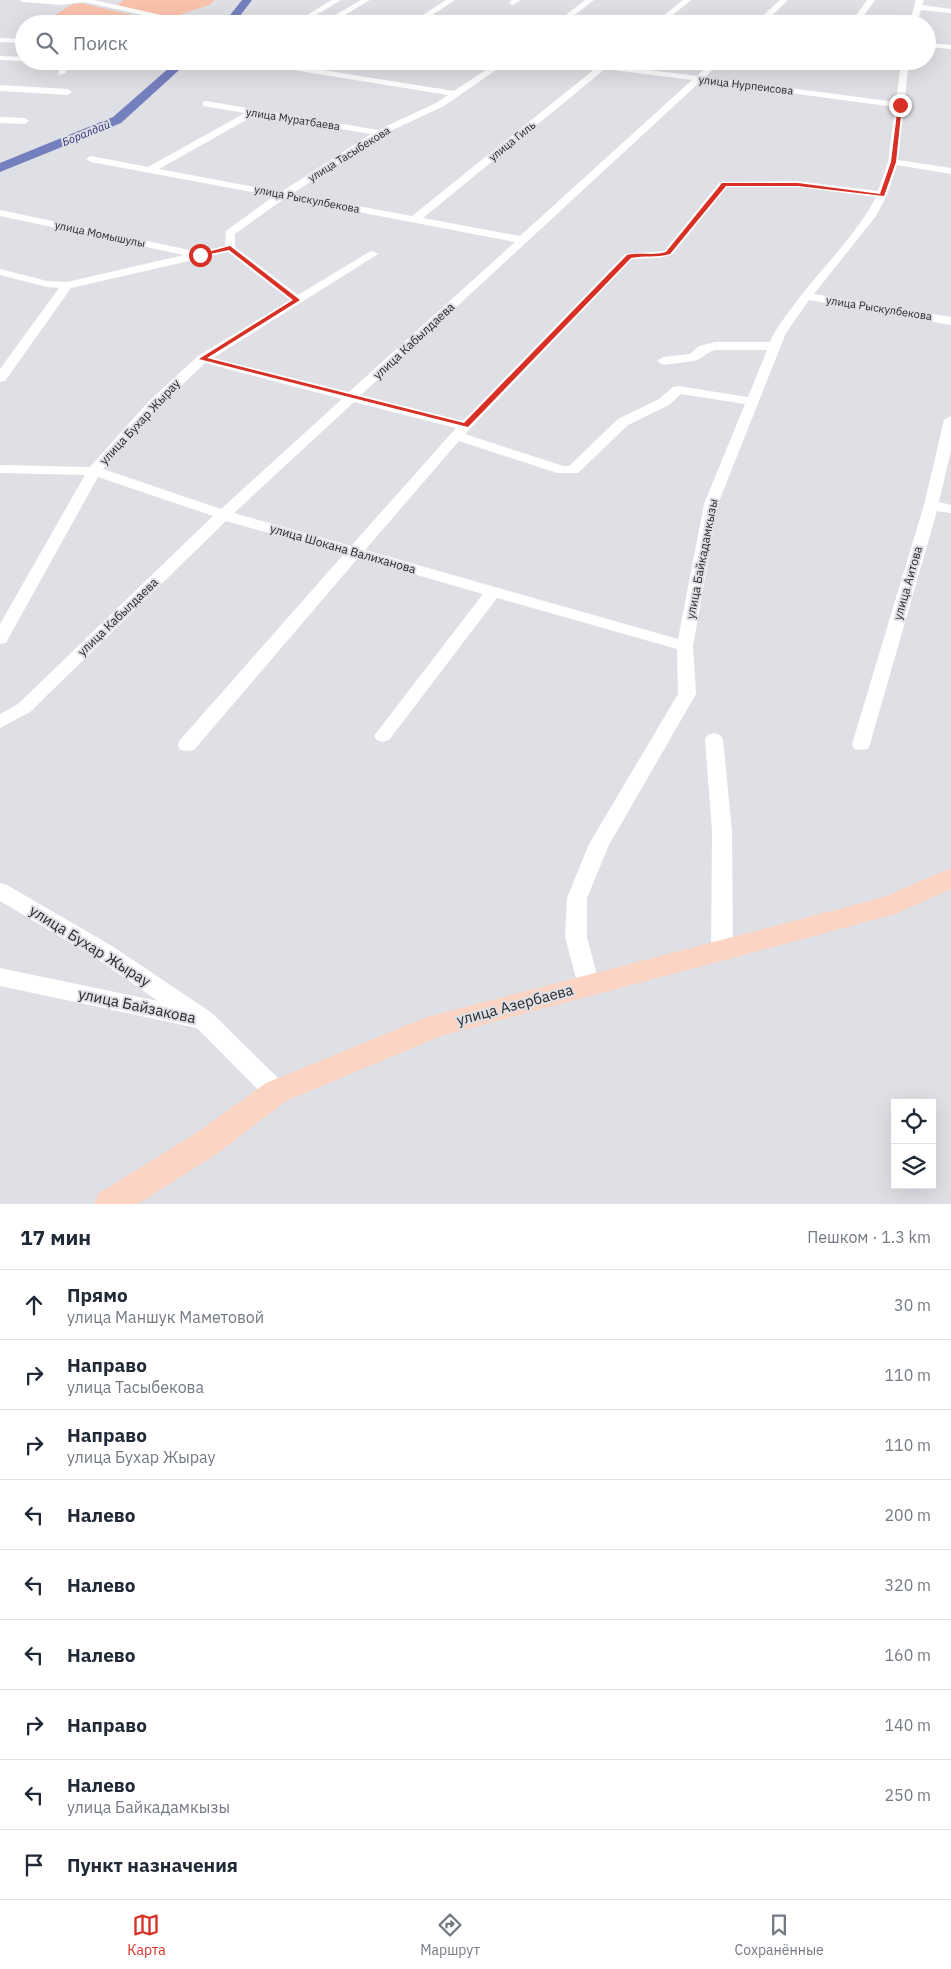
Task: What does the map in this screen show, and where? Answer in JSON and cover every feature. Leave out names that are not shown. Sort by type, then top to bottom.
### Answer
[{"type":"main road","name":"улица Азербаева","points":[[110,1204],[207,1143],[276,1092],[437,1026],[887,908],[951,878]]},
{"type":"street","points":[[23,0],[62,3],[84,0],[152,15]]},
{"type":"street","points":[[311,15],[336,0]]},
{"type":"street","points":[[340,15],[366,0]]},
{"type":"street","points":[[427,15],[451,0]]},
{"type":"street","points":[[570,15],[590,0]]},
{"type":"street","points":[[668,15],[687,0]]},
{"type":"street","points":[[768,15],[784,0]]},
{"type":"street","points":[[860,15],[871,0]]},
{"type":"street","points":[[919,4],[951,11]]},
{"type":"street","points":[[0,40],[15,41]]},
{"type":"street","points":[[936,46],[951,48]]},
{"type":"street","points":[[0,58],[15,59]]},
{"type":"street","points":[[306,70],[456,94]]},
{"type":"street","name":"улица Тасыбекова","points":[[230,248],[230,233],[284,195],[379,133],[442,104],[492,70]]},
{"type":"street","name":"улица Гиль","points":[[414,220],[599,70]]},
{"type":"street","name":"улица Нурпеисова","points":[[643,70],[900,105]]},
{"type":"street","name":"улица Кабылдаева","points":[[0,722],[24,708],[223,515],[708,70]]},
{"type":"street","name":"улица Байкадамкызы","points":[[589,986],[576,937],[577,898],[599,844],[688,694],[685,646],[711,504],[780,333],[806,296],[871,216],[882,195],[893,162],[904,70]]},
{"type":"street","points":[[0,88],[68,92]]},
{"type":"street","name":"улица Муратбаева","points":[[206,104],[379,133]]},
{"type":"street","points":[[150,170],[253,112]]},
{"type":"street","points":[[0,120],[25,121]]},
{"type":"street","name":"улица Рыскулбекова","points":[[91,159],[522,240]]},
{"type":"street","points":[[893,162],[951,171]]},
{"type":"street","points":[[186,745],[352,553],[461,431],[629,256],[639,254],[657,256],[668,253],[724,184],[798,184],[882,195]]},
{"type":"street","name":"улица Момышулы","points":[[0,213],[200,255]]},
{"type":"street","points":[[0,272],[47,284],[67,285],[230,248],[297,300]]},
{"type":"street","name":"улица Бухар Жырау","points":[[0,639],[94,471],[154,404],[202,359],[373,254]]},
{"type":"street","points":[[0,378],[67,285]]},
{"type":"street","name":"улица Рыскулбекова","points":[[806,296],[951,320]]},
{"type":"street","points":[[663,362],[694,357],[703,350],[716,346],[774,346]]},
{"type":"street","points":[[202,359],[353,397],[461,431],[562,470],[573,470],[623,422],[664,402],[678,390],[751,401]]},
{"type":"street","name":"улица Аитова","points":[[861,744],[931,505],[951,420]]},
{"type":"street","name":"улица Шокана Валиханова","points":[[0,469],[94,471],[223,515],[685,646]]},
{"type":"street","points":[[931,505],[951,508]]},
{"type":"street","points":[[382,736],[494,592]]},
{"type":"street","points":[[714,739],[722,831],[722,951]]},
{"type":"street","name":"улица Бухар Жырау","points":[[0,891],[104,952],[204,1020]]},
{"type":"street","name":"улица Байзакова","points":[[0,977],[204,1020],[276,1092]]},
{"type":"shaded area","points":[[124,0],[215,0],[209,5],[179,15],[158,15],[117,5]]},
{"type":"shaded area","points":[[80,3],[132,15],[55,15],[73,4]]},
{"type":"waterway","points":[[235,15],[247,0]]},
{"type":"waterway","name":"Боралдай","points":[[0,168],[117,120],[174,70]]},
{"type":"route","points":[[200,255],[230,248],[297,300],[202,359],[466,426],[629,256],[639,254],[657,256],[668,253],[724,184],[798,184],[882,195],[893,162],[900,105]]}]
